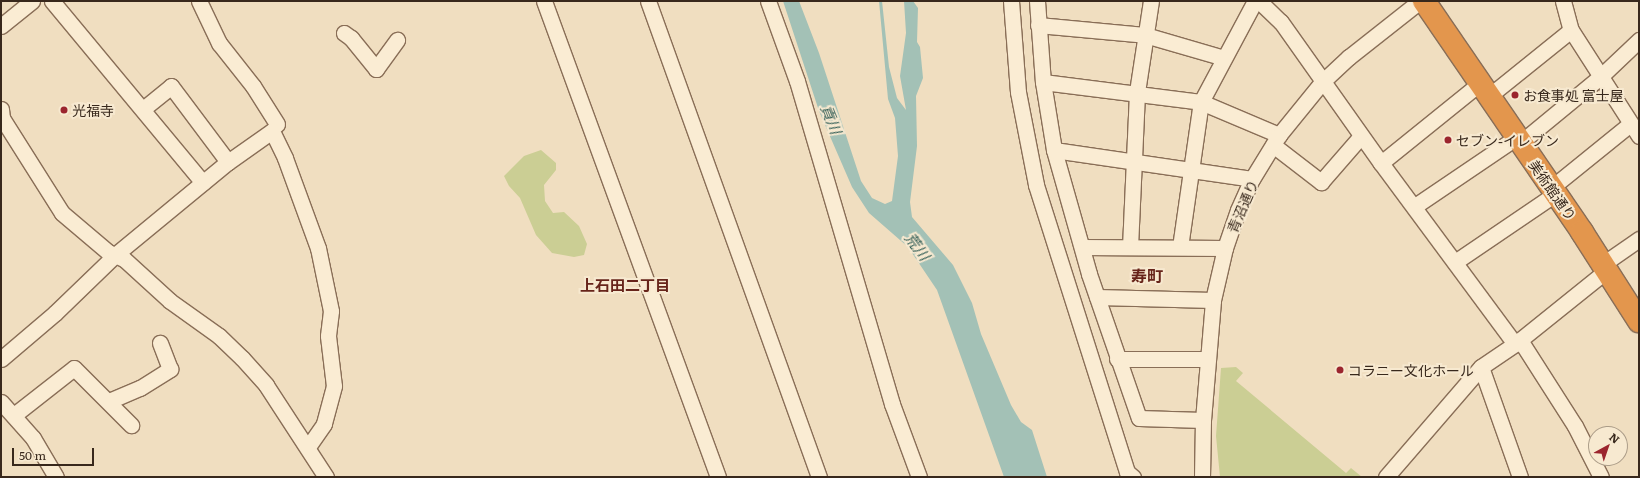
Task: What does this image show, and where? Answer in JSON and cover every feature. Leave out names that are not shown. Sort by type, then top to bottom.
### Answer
[{"type":"highway","name":"美術館通り","points":[[1424,1],[1605,267],[1639,321]]},
{"type":"street","points":[[1,26],[32,1]]},
{"type":"street","points":[[52,1],[203,183]]},
{"type":"street","points":[[199,1],[219,43],[253,86],[274,128],[318,248],[331,311],[328,336],[334,386],[324,424],[308,447]]},
{"type":"street","points":[[544,1],[718,477]]},
{"type":"street","points":[[648,1],[819,477]]},
{"type":"street","points":[[768,1],[797,81],[890,397],[919,477]]},
{"type":"street","points":[[1011,1],[1018,92],[1036,185],[1126,472],[1133,477]]},
{"type":"street","points":[[1037,1],[1043,82],[1054,150],[1097,297],[1117,359],[1139,418],[1203,420]]},
{"type":"street","points":[[1130,247],[1137,92],[1151,1]]},
{"type":"street","points":[[1180,247],[1201,102],[1255,1]]},
{"type":"street","points":[[1259,1],[1281,22],[1361,136],[1415,206],[1455,262],[1518,342],[1575,426],[1601,477]]},
{"type":"street","name":"青沼通り","points":[[1202,477],[1203,420],[1213,300],[1225,248],[1252,179],[1276,140],[1322,82],[1349,57],[1420,1]]},
{"type":"street","points":[[1455,262],[1635,130],[1571,30],[1563,1]]},
{"type":"street","points":[[1038,25],[1145,35],[1224,58]]},
{"type":"street","points":[[1381,163],[1571,30]]},
{"type":"street","points":[[344,33],[351,38],[376,69],[397,40]]},
{"type":"street","points":[[1415,206],[1519,140],[1600,77],[1639,40]]},
{"type":"street","points":[[1043,82],[1137,92],[1201,102],[1276,140],[1321,182],[1361,136]]},
{"type":"street","points":[[143,110],[171,86],[228,162]]},
{"type":"street","points":[[1,109],[2,118],[62,213],[84,233],[115,255],[124,259],[170,301],[219,336],[242,358],[266,385],[272,399],[308,447],[326,477]]},
{"type":"street","points":[[1,359],[55,313],[115,255],[228,162],[274,128]]},
{"type":"street","points":[[1054,150],[1252,179]]},
{"type":"street","points":[[1388,476],[1482,367],[1518,342],[1639,238]]},
{"type":"street","points":[[1082,247],[1225,248]]},
{"type":"street","points":[[1097,297],[1213,300]]},
{"type":"street","points":[[109,401],[140,388],[170,369],[160,343]]},
{"type":"street","points":[[1117,359],[1208,359]]},
{"type":"street","points":[[1482,367],[1520,477]]},
{"type":"street","points":[[14,415],[74,368],[109,401],[131,425]]},
{"type":"street","points":[[1,402],[14,415],[32,438],[56,477]]},
{"type":"green space","points":[[541,150],[556,163],[556,170],[544,185],[545,201],[553,213],[564,212],[579,226],[587,244],[584,255],[574,257],[552,253],[536,235],[520,198],[509,186],[504,176],[524,156]]},
{"type":"green space","points":[[1236,367],[1243,373],[1236,381],[1346,473],[1351,468],[1362,477],[1220,477],[1216,436],[1221,368]]},
{"type":"water","points":[[783,1],[799,1],[819,53],[861,181],[872,198],[885,204],[892,201],[898,156],[895,118],[888,99],[879,1],[882,1],[889,67],[897,98],[906,110],[900,76],[906,33],[904,1],[913,1],[918,8],[917,42],[920,47],[923,78],[916,96],[917,146],[910,202],[912,217],[953,265],[972,303],[981,334],[1011,405],[1021,422],[1032,430],[1047,477],[1004,477],[937,290],[908,247],[869,213],[852,187],[819,111]]},
{"type":"place","name":"お食事処 富士屋","points":[[1515,95]]},
{"type":"place","name":"光福寺","points":[[64,110]]},
{"type":"place","name":"セブン-イレブン","points":[[1448,140]]},
{"type":"place","name":"コラニー文化ホール","points":[[1340,370]]},
{"type":"district","name":"寿町","points":[[1147,275]]},
{"type":"district","name":"上石田二丁目","points":[[625,285]]},
{"type":"water label","name":"貢川","points":[[832,119]]},
{"type":"water label","name":"荒川","points":[[918,246]]}]
